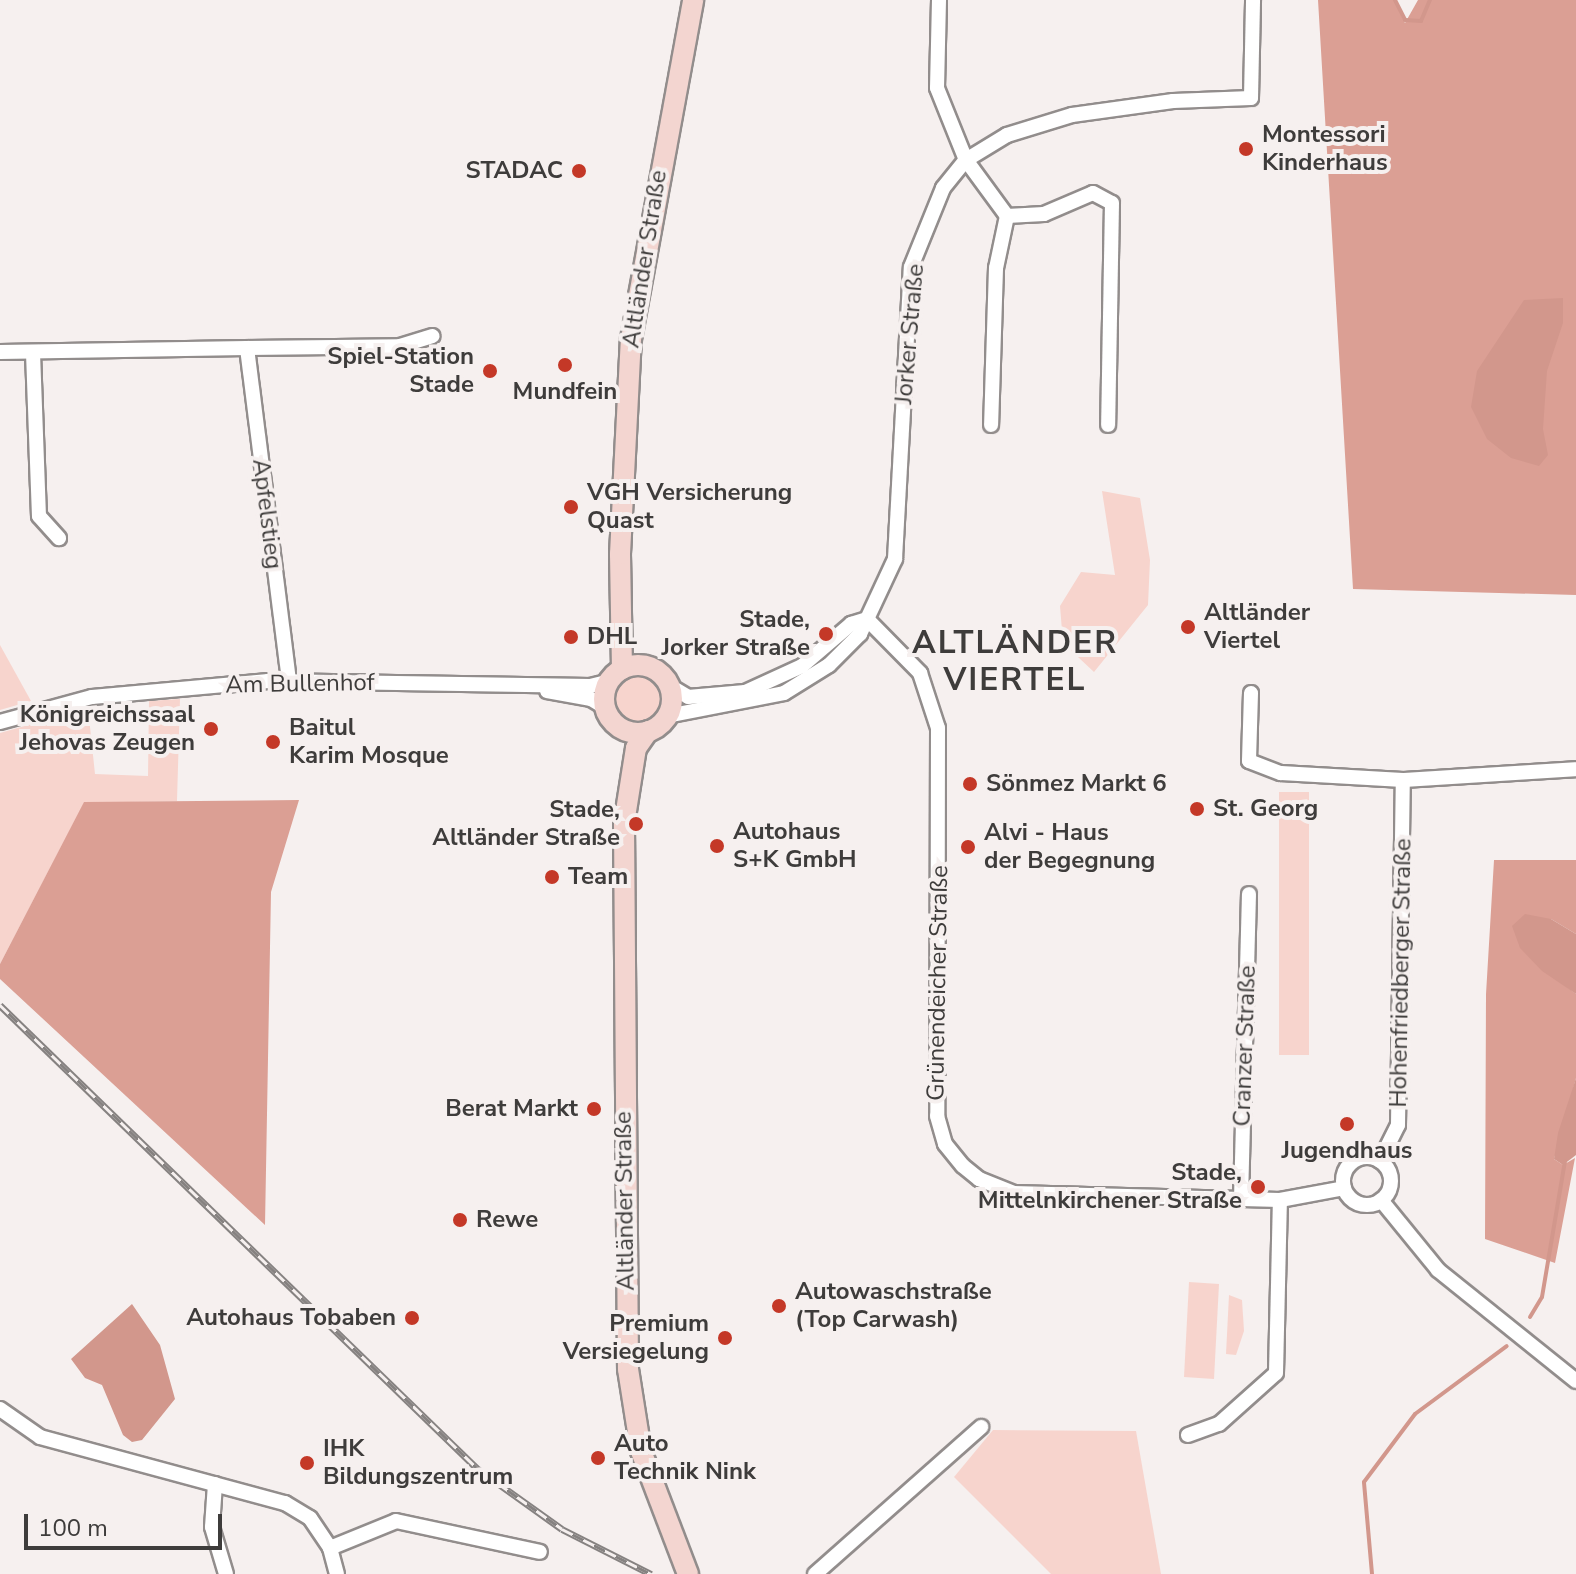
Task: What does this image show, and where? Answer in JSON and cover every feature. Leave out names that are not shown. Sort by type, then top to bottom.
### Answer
[{"type":"main road","name":"Altländer Straße","points":[[616,675],[635,306],[693,0]]},
{"type":"main road","name":"Altländer Straße","points":[[624,521],[634,633],[645,666]]},
{"type":"main road","points":[[645,666],[662,675],[670,686],[667,716],[648,731],[619,726],[606,708],[616,675],[645,666]]},
{"type":"main road","name":"Altländer Straße","points":[[619,726],[624,740],[619,812],[624,817],[629,1379],[641,1451],[688,1574]]},
{"type":"main road","name":"Altländer Straße","points":[[624,817],[629,812],[636,748],[648,731]]},
{"type":"street","points":[[939,0],[937,88],[966,160],[1007,216],[996,268],[991,425]]},
{"type":"street","name":"Jorker Straße","points":[[667,716],[791,690],[843,653],[867,619],[895,559],[911,267],[943,188],[966,160],[1007,135],[1072,115],[1173,101],[1251,98],[1253,0]]},
{"type":"street","points":[[1007,216],[1044,214],[1093,193],[1112,203],[1108,425]]},
{"type":"street","points":[[0,352],[400,346],[433,336]]},
{"type":"street","name":"Apfelstieg","points":[[247,348],[289,680]]},
{"type":"street","points":[[33,353],[39,516],[59,538]]},
{"type":"street","points":[[670,686],[688,697],[745,692],[802,666],[851,624],[867,619]]},
{"type":"street","name":"Grünendeicher Straße","points":[[867,619],[920,673],[938,728],[937,1116],[945,1144],[979,1179],[1013,1193],[1280,1200],[1344,1188]]},
{"type":"street","name":"Am Bullenhof","points":[[0,722],[105,695],[289,680],[593,686],[616,675]]},
{"type":"street","name":"Am Bullenhof","points":[[508,685],[589,698],[606,708]]},
{"type":"street","points":[[1251,693],[1249,761],[1281,773],[1403,780],[1576,769]]},
{"type":"street","name":"Hohenfriedberger Straße","points":[[1380,1161],[1398,1125],[1403,780]]},
{"type":"street","name":"Cranzer Straße","points":[[1241,1199],[1249,894]]},
{"type":"street","points":[[1366,1157],[1380,1161],[1390,1179],[1381,1200],[1362,1204],[1344,1188],[1344,1172],[1353,1161],[1366,1157]]},
{"type":"street","points":[[1188,1435],[1219,1424],[1276,1373],[1280,1200]]},
{"type":"street","points":[[1381,1200],[1438,1270],[1576,1381]]},
{"type":"street","points":[[0,1409],[40,1437],[285,1503],[310,1518],[330,1548],[337,1574]]},
{"type":"street","points":[[815,1574],[981,1427]]},
{"type":"street","points":[[215,1484],[212,1527],[226,1574]]},
{"type":"street","points":[[330,1548],[396,1521],[540,1552]]},
{"type":"shaded area","points":[[1318,0],[1394,0],[1405,23],[1418,0],[1576,0],[1576,595],[1353,589]]},
{"type":"shaded area","points":[[1563,298],[1563,323],[1547,371],[1543,429],[1548,455],[1539,466],[1511,458],[1487,439],[1471,407],[1477,371],[1524,300]]},
{"type":"shaded area","points":[[1102,491],[1140,498],[1150,560],[1148,605],[1094,672],[1063,643],[1060,606],[1081,572],[1115,575]]},
{"type":"shaded area","points":[[0,645],[31,701],[0,710]]},
{"type":"shaded area","points":[[638,676],[654,683],[661,699],[654,715],[638,722],[622,715],[615,699],[622,683]]},
{"type":"shaded area","points":[[180,699],[177,801],[84,803],[0,964],[0,733],[88,708],[95,774],[148,776],[149,701]]},
{"type":"shaded area","points":[[1279,792],[1309,792],[1309,1055],[1279,1055]]},
{"type":"shaded area","points":[[299,800],[271,892],[265,1225],[0,979],[0,964],[84,802]]},
{"type":"shaded area","points":[[1494,860],[1576,860],[1576,934],[1551,919],[1562,983],[1576,994],[1576,1078],[1554,1159],[1563,1165],[1575,1158],[1555,1263],[1485,1239],[1486,994]]},
{"type":"shaded area","points":[[1525,914],[1551,919],[1576,934],[1576,994],[1542,971],[1520,948],[1512,926]]},
{"type":"shaded area","points":[[1576,1078],[1576,1155],[1563,1165],[1554,1159],[1558,1133]]},
{"type":"shaded area","points":[[1189,1282],[1219,1284],[1214,1379],[1184,1377]]},
{"type":"shaded area","points":[[1229,1295],[1242,1300],[1244,1331],[1236,1355],[1226,1354]]},
{"type":"shaded area","points":[[132,1304],[160,1345],[175,1399],[142,1440],[132,1442],[123,1435],[102,1385],[85,1378],[71,1359]]},
{"type":"shaded area","points":[[993,1430],[1136,1431],[1161,1574],[1051,1574],[954,1477]]},
{"type":"waterway","points":[[1395,0],[1405,20],[1421,21],[1430,0]]},
{"type":"waterway","points":[[1530,1317],[1542,1297],[1565,1161]]},
{"type":"waterway","points":[[1372,1574],[1364,1482],[1415,1414],[1507,1346]]},
{"type":"railway","points":[[0,1005],[478,1469],[562,1529],[651,1574]]},
{"type":"place","name":"Montessori Kinderhaus","points":[[1246,149]]},
{"type":"place","name":"STADAC","points":[[579,171]]},
{"type":"place","name":"Mundfein","points":[[565,365]]},
{"type":"place","name":"Spiel-Station Stade","points":[[490,371]]},
{"type":"place","name":"VGH Versicherung Quast","points":[[571,507]]},
{"type":"place","name":"Altländer Viertel","points":[[1188,627]]},
{"type":"place","name":"Stade, Jorker Straße","points":[[826,634]]},
{"type":"place","name":"DHL","points":[[571,637]]},
{"type":"place","name":"Königreichssaal Jehovas Zeugen","points":[[211,729]]},
{"type":"place","name":"Baitul Karim Mosque","points":[[273,742]]},
{"type":"place","name":"Sönmez Markt 6","points":[[970,784]]},
{"type":"place","name":"St. Georg","points":[[1197,809]]},
{"type":"place","name":"Stade, Altländer Straße","points":[[636,824]]},
{"type":"place","name":"Autohaus S+K GmbH","points":[[717,846]]},
{"type":"place","name":"Alvi - Haus der Begegnung","points":[[968,847]]},
{"type":"place","name":"Team","points":[[552,877]]},
{"type":"place","name":"Berat Markt","points":[[594,1109]]},
{"type":"place","name":"Jugendhaus","points":[[1347,1124]]},
{"type":"place","name":"Stade, Mittelnkirchener Straße","points":[[1258,1187]]},
{"type":"place","name":"Rewe","points":[[460,1220]]},
{"type":"place","name":"Autowaschstraße (Top Carwash)","points":[[779,1306]]},
{"type":"place","name":"Autohaus Tobaben","points":[[412,1318]]},
{"type":"place","name":"Premium Versiegelung","points":[[725,1338]]},
{"type":"place","name":"Auto Technik Nink","points":[[598,1458]]},
{"type":"place","name":"IHK Bildungszentrum","points":[[307,1463]]},
{"type":"district","name":"ALTLÄNDER VIERTEL","points":[[1015,662]]}]
